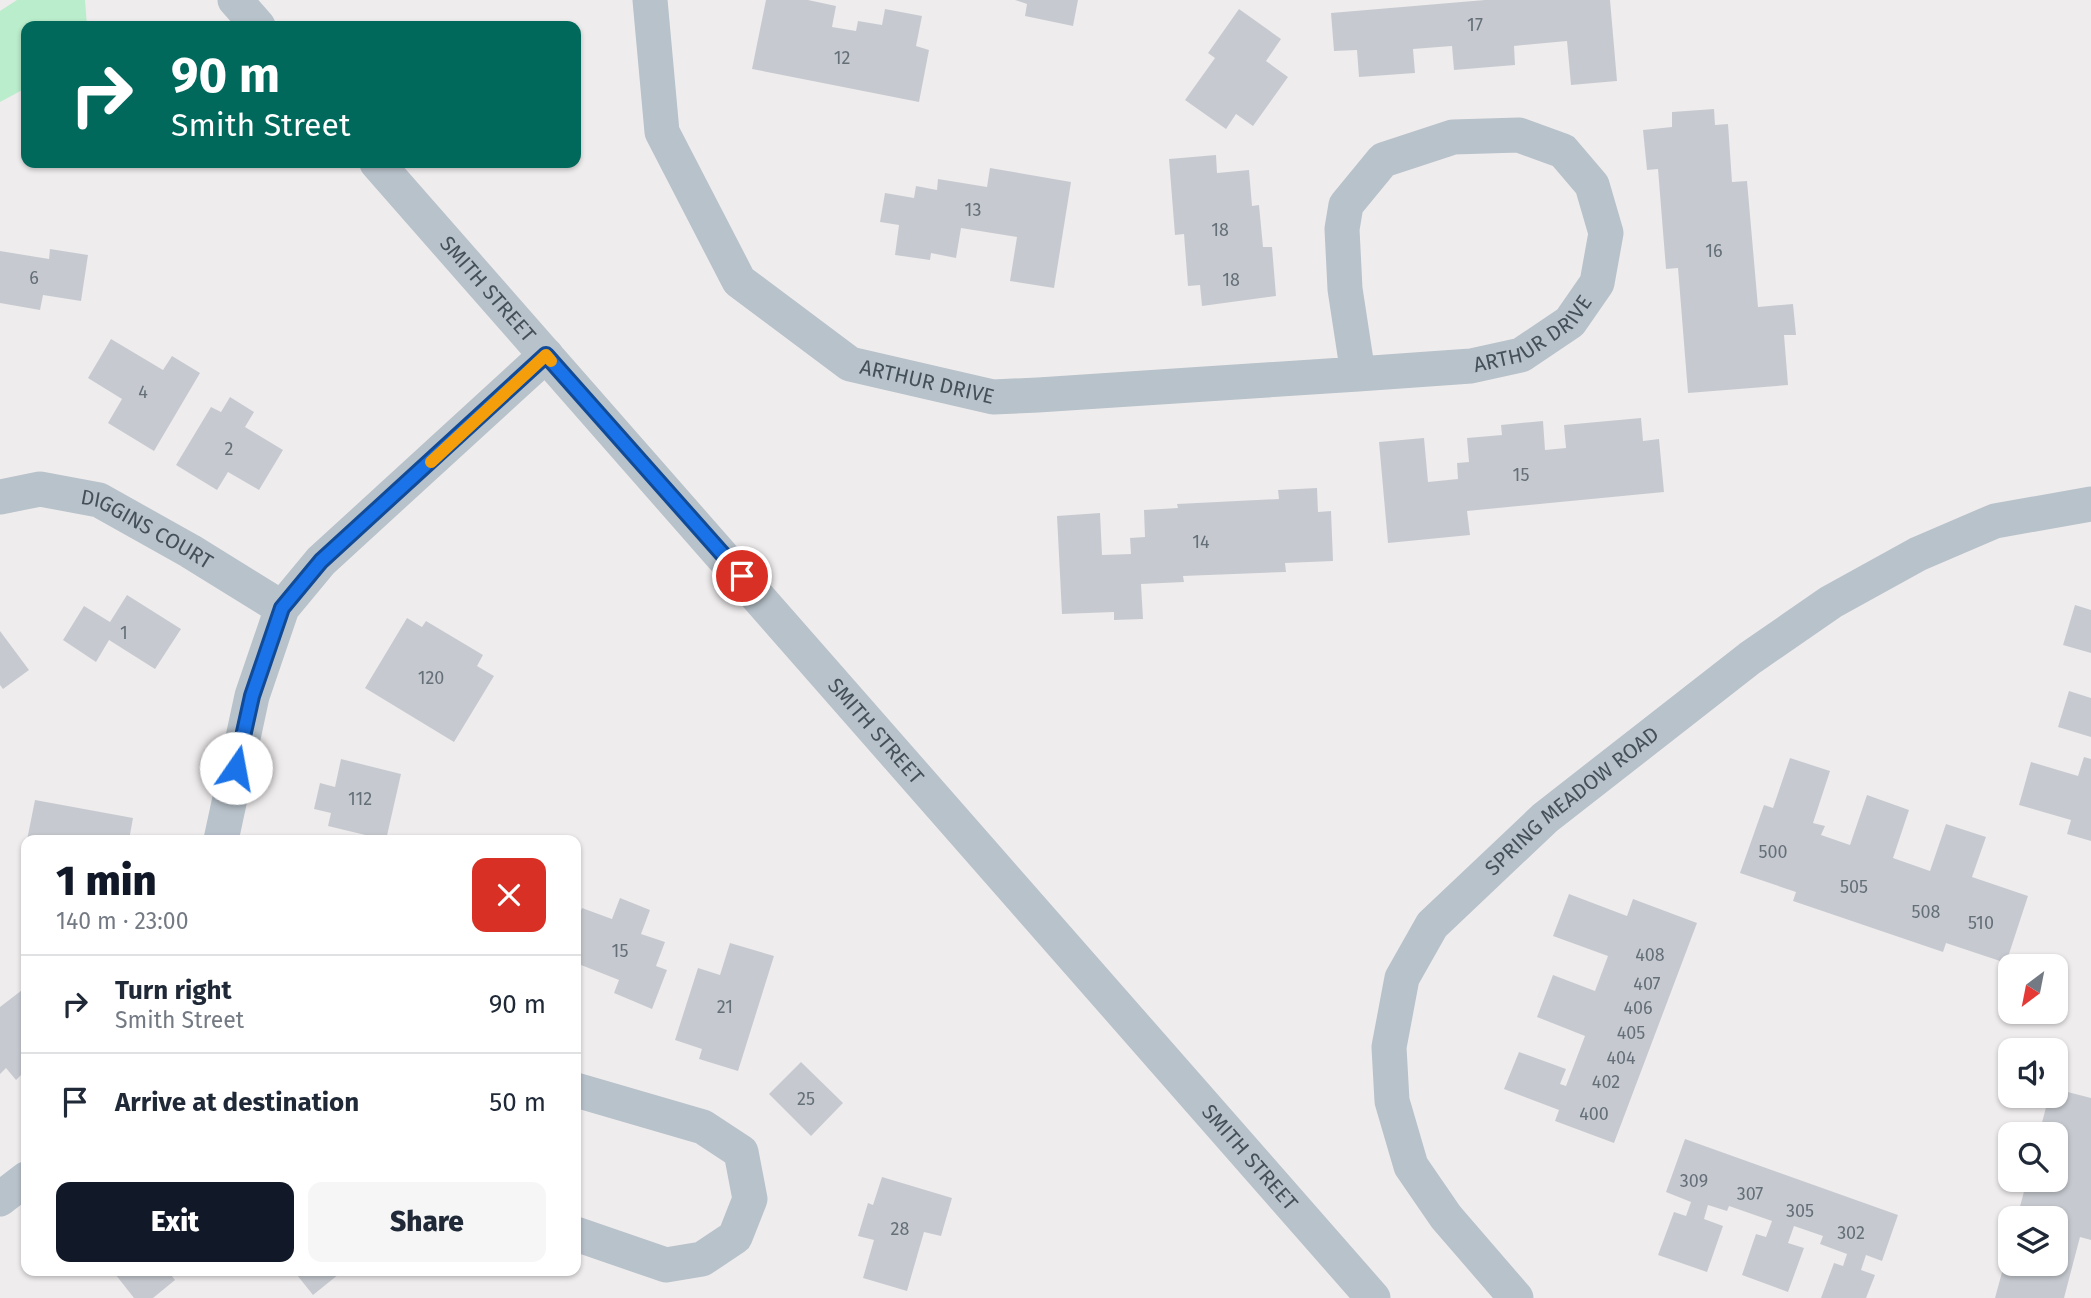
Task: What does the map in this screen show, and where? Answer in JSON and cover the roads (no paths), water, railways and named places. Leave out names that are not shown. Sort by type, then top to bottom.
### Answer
[{"type":"street","points":[[235,0],[254,21]]},
{"type":"street","name":"ARTHUR DRIVE","points":[[650,0],[662,131],[739,281],[850,363],[993,397],[1358,374],[1471,366],[1521,355],[1570,321],[1597,283],[1606,233],[1592,185],[1563,150],[1518,135],[1453,137],[1383,160],[1346,205],[1342,229],[1345,289],[1358,374]]},
{"type":"street","name":"SMITH STREET","points":[[381,168],[1373,1298]]},
{"type":"street","points":[[221,835],[252,696],[282,608],[321,561],[546,355]]},
{"type":"street","name":"DIGGINS COURT","points":[[0,497],[40,489],[99,500],[190,551],[282,608]]},
{"type":"street","name":"SPRING MEADOW ROAD","points":[[1516,1298],[1446,1217],[1411,1166],[1392,1101],[1389,1047],[1402,978],[1432,925],[1545,818],[1750,658],[1831,602],[1918,554],[1995,521],[2091,504]]},
{"type":"street","points":[[581,1091],[704,1127],[741,1152],[750,1199],[734,1237],[702,1259],[666,1265],[581,1236]]},
{"type":"street","points":[[0,1199],[21,1183]]}]
